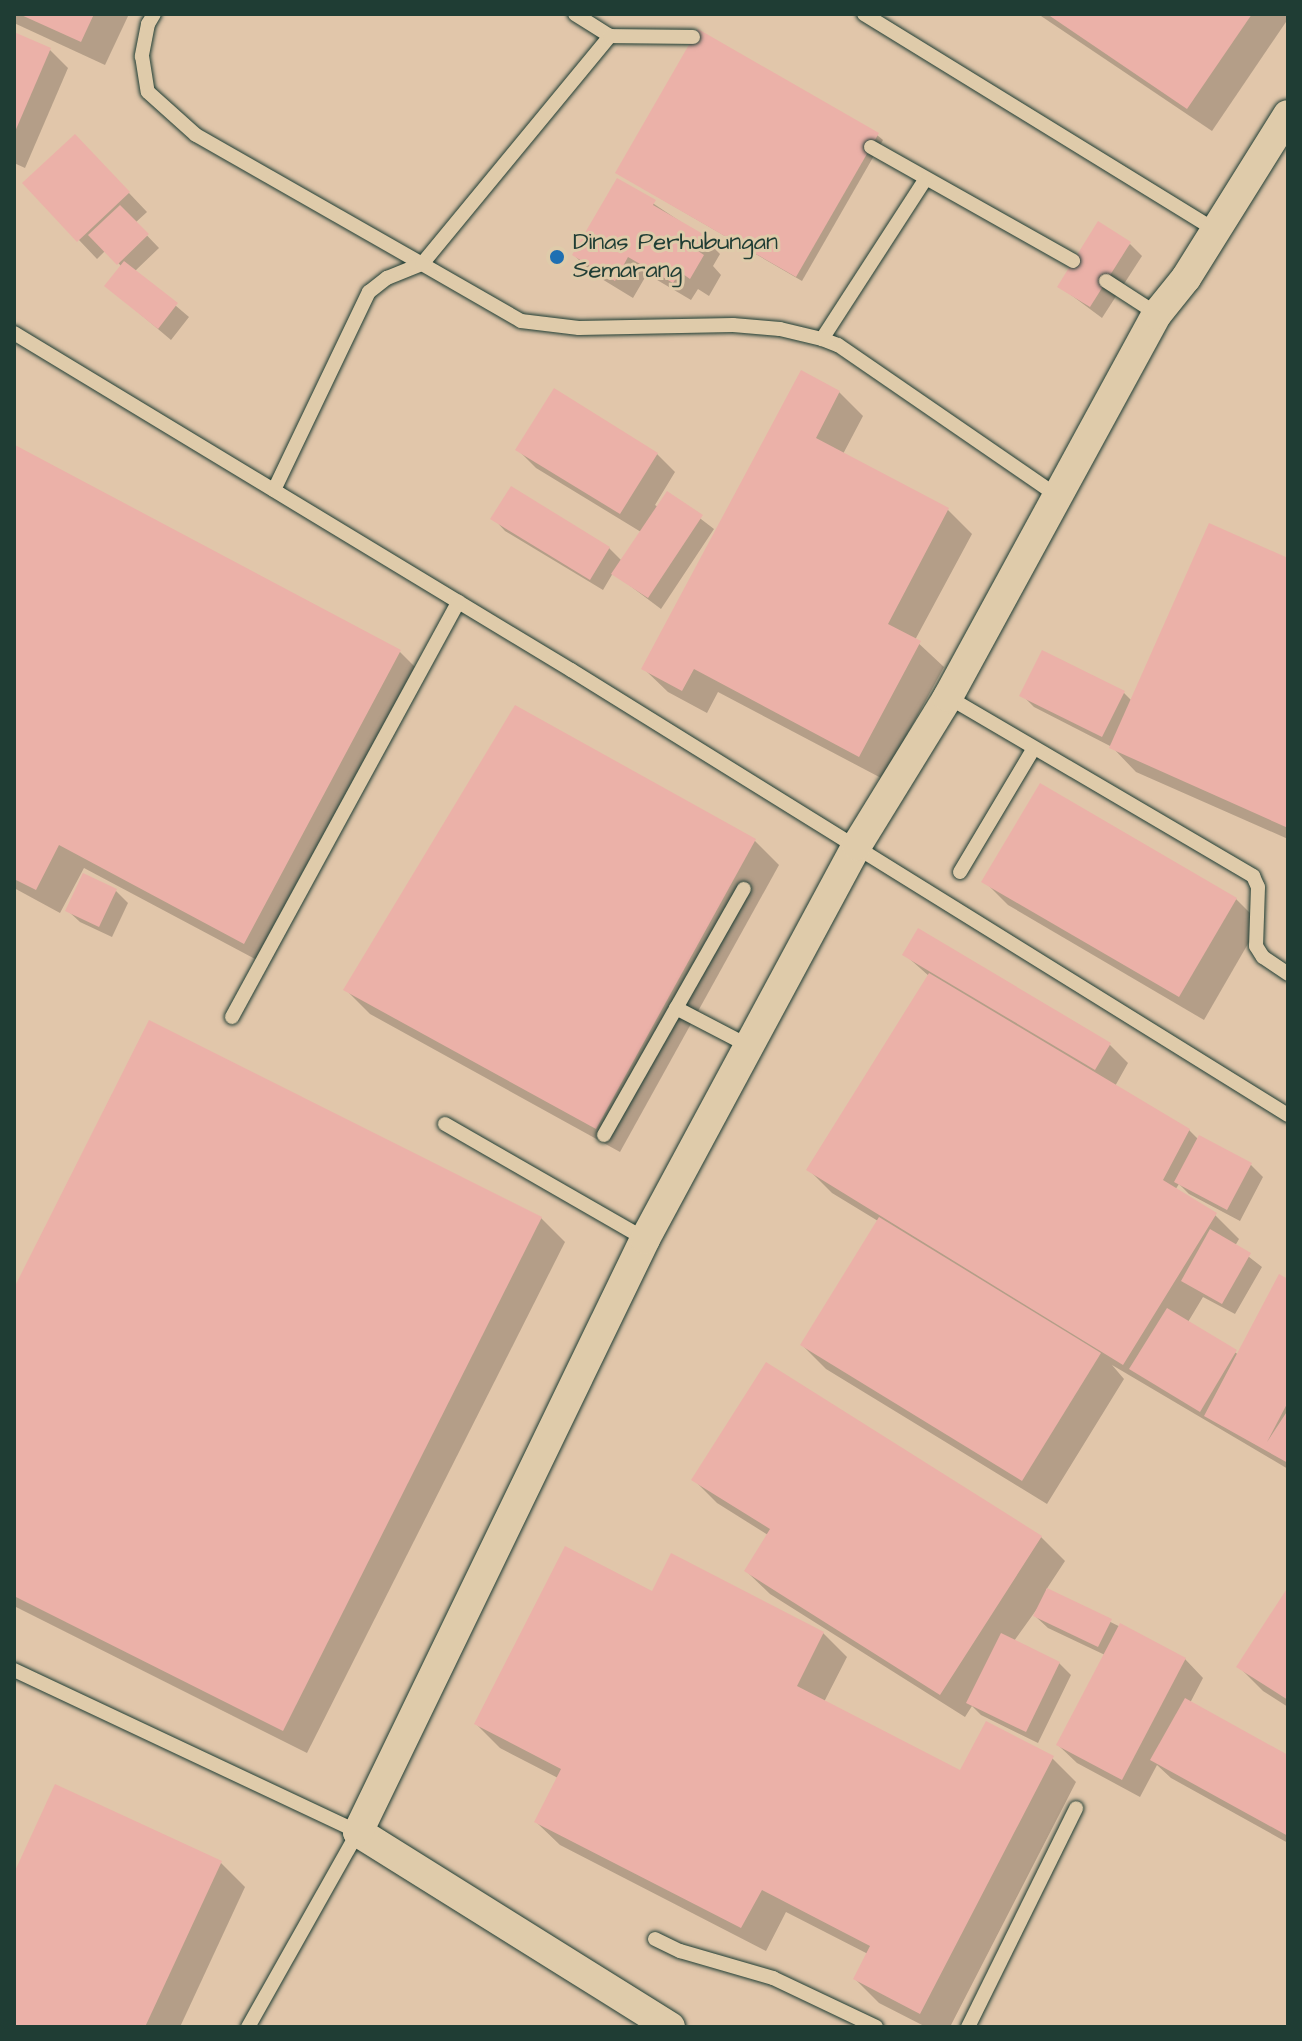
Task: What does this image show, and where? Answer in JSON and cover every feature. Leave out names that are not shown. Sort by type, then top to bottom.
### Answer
[{"type":"street","points":[[670,2027],[358,1832],[645,1239],[857,845],[948,697],[1157,314],[1186,278],[1288,115]]},
{"type":"lane","points":[[154,14],[148,24],[142,56],[148,92],[196,135],[521,321],[579,328],[733,325],[780,329],[822,339],[838,345],[1059,496]]},
{"type":"lane","points":[[575,14],[610,36],[693,37]]},
{"type":"lane","points":[[864,14],[1215,230]]},
{"type":"lane","points":[[274,490],[369,292],[387,278],[422,264],[610,36]]},
{"type":"lane","points":[[871,147],[1073,261]]},
{"type":"lane","points":[[822,339],[925,180]]},
{"type":"lane","points":[[1106,281],[1157,314]]},
{"type":"lane","points":[[14,333],[857,845],[1288,1115]]},
{"type":"lane","points":[[232,1017],[458,602]]},
{"type":"lane","points":[[948,697],[1253,876],[1258,887],[1256,946],[1263,957],[1288,974]]},
{"type":"lane","points":[[960,872],[1034,748]]},
{"type":"lane","points":[[604,1135],[744,889]]},
{"type":"lane","points":[[676,1008],[749,1046]]},
{"type":"lane","points":[[445,1124],[645,1239]]},
{"type":"lane","points":[[14,1670],[358,1832],[248,2027]]},
{"type":"lane","points":[[968,2027],[1076,1808]]},
{"type":"lane","points":[[655,1939],[680,1951],[773,1978],[876,2027]]},
{"type":"building","points":[[19,14],[94,14],[81,42]]},
{"type":"building","points":[[1047,14],[1252,14],[1187,109]]},
{"type":"building","points":[[698,29],[879,133],[796,277],[615,173]]},
{"type":"building","points":[[14,32],[51,48],[14,134]]},
{"type":"building","points":[[75,134],[130,192],[77,242],[22,183]]},
{"type":"building","points":[[617,178],[656,200],[653,205],[703,234],[695,249],[704,255],[690,279],[680,272],[673,283],[628,257],[615,281],[572,255]]},
{"type":"building","points":[[120,205],[149,234],[117,265],[88,235]]},
{"type":"building","points":[[1098,221],[1131,242],[1090,307],[1057,287]]},
{"type":"building","points":[[124,261],[178,303],[158,329],[104,286]]},
{"type":"building","points":[[801,370],[840,391],[816,438],[949,508],[888,624],[921,641],[859,757],[694,669],[682,691],[641,669]]},
{"type":"building","points":[[554,388],[658,453],[620,514],[515,450]]},
{"type":"building","points":[[15,445],[401,650],[244,944],[59,845],[36,890],[14,879]]},
{"type":"building","points":[[511,486],[610,547],[590,580],[490,519]]},
{"type":"building","points":[[667,491],[703,515],[648,598],[611,574]]},
{"type":"building","points":[[1209,523],[1288,558],[1288,828],[1109,748]]},
{"type":"building","points":[[1042,650],[1125,691],[1102,737],[1019,696]]},
{"type":"building","points":[[515,705],[756,839],[596,1129],[343,990]]},
{"type":"building","points":[[1040,783],[1237,898],[1179,997],[981,882]]},
{"type":"building","points":[[83,873],[117,889],[99,927],[65,911]]},
{"type":"building","points":[[918,928],[1111,1043],[1095,1070],[902,955]]},
{"type":"building","points":[[929,973],[1190,1129],[1163,1180],[1217,1213],[1123,1365],[806,1170]]},
{"type":"building","points":[[149,1020],[542,1217],[283,1731],[14,1596],[14,1288]]},
{"type":"building","points":[[1199,1135],[1252,1163],[1227,1210],[1174,1182]]},
{"type":"building","points":[[879,1217],[1101,1353],[1022,1481],[800,1345]]},
{"type":"building","points":[[1210,1229],[1251,1253],[1222,1304],[1181,1281]]},
{"type":"building","points":[[1279,1274],[1288,1279],[1288,1402],[1267,1442],[1288,1410],[1288,1463],[1204,1416]]},
{"type":"building","points":[[1167,1308],[1237,1350],[1200,1412],[1129,1369]]},
{"type":"building","points":[[766,1362],[1042,1536],[940,1695],[744,1571],[770,1529],[691,1480]]},
{"type":"building","points":[[565,1546],[652,1591],[671,1553],[824,1632],[797,1686],[960,1770],[986,1721],[1054,1756],[920,2014],[853,1979],[870,1946],[762,1890],[741,1928],[534,1822],[561,1769],[474,1724]]},
{"type":"building","points":[[1288,1587],[1288,1700],[1236,1667]]},
{"type":"building","points":[[1047,1588],[1112,1619],[1098,1647],[1033,1616]]},
{"type":"building","points":[[1120,1623],[1186,1658],[1122,1780],[1056,1745]]},
{"type":"building","points":[[1001,1633],[1060,1662],[1026,1732],[966,1703]]},
{"type":"building","points":[[1185,1698],[1288,1755],[1288,1836],[1150,1760]]},
{"type":"building","points":[[55,1784],[222,1861],[145,2027],[14,2027],[14,1873]]},
{"type":"place","name":"Dinas Perhubungan Semarang","points":[[557,257]]}]
